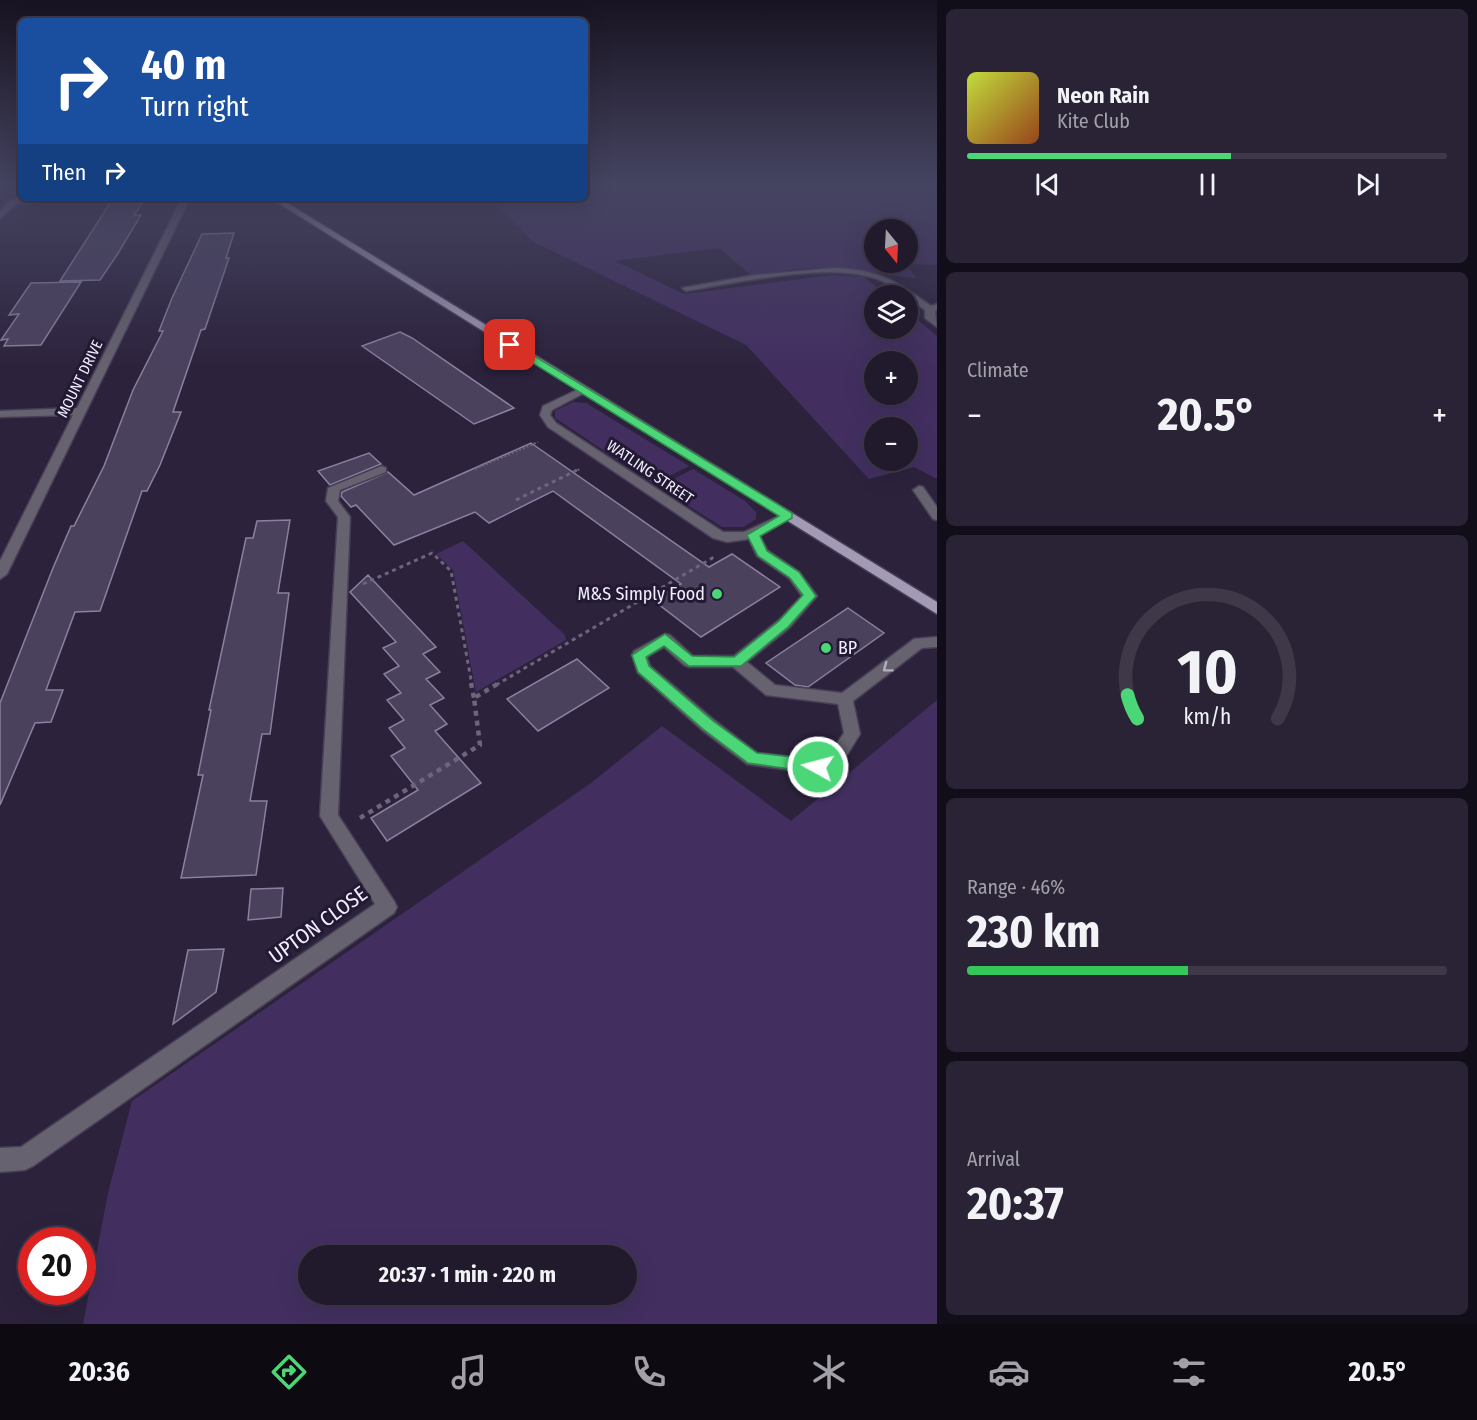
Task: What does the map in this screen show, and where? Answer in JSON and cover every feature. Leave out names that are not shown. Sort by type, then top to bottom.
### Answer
[{"type":"main road","name":"WATLING STREET","points":[[349,245],[937,609]]},
{"type":"street","name":"MOUNT DRIVE","points":[[0,573],[163,245]]},
{"type":"street","points":[[686,288],[790,274],[870,273],[889,281],[934,308],[930,318],[937,324]]},
{"type":"street","name":"WATLING STREET","points":[[583,391],[547,408],[545,415],[552,425],[718,535],[746,536]]},
{"type":"street","points":[[0,414],[81,411]]},
{"type":"street","name":"UPTON CLOSE","points":[[0,1160],[25,1158],[387,907],[329,816],[344,517],[332,501],[334,488],[382,470]]},
{"type":"street","points":[[919,490],[937,516]]},
{"type":"street","points":[[737,662],[784,624],[810,596],[794,575],[762,553],[746,536],[788,516]]},
{"type":"street","points":[[845,699],[852,734],[836,758],[818,767],[753,759],[708,725],[643,669],[639,655],[665,639],[689,661],[737,662],[771,690],[845,699],[919,643],[937,642]]},
{"type":"path","points":[[475,469],[562,431]]},
{"type":"path","points":[[516,500],[603,458]]},
{"type":"path","points":[[474,698],[746,536]]},
{"type":"path","points":[[338,831],[480,745],[474,698],[451,571],[432,553],[340,595]]},
{"type":"shaded area","points":[[540,245],[864,245],[864,271],[829,267],[751,275],[719,248],[615,261],[684,294],[832,275],[864,277],[874,285],[864,285],[864,339],[918,339],[918,320],[937,336],[937,479],[918,469],[918,417],[864,417],[864,471],[899,471],[869,479],[746,345]]},
{"type":"shaded area","points":[[918,245],[937,245],[937,265],[918,264]]},
{"type":"shaded area","points":[[877,273],[912,273],[916,278]]},
{"type":"shaded area","points":[[573,402],[586,403],[689,466],[654,484],[555,418],[555,411]]},
{"type":"shaded area","points":[[693,469],[745,501],[756,512],[756,519],[744,527],[722,527],[659,487]]},
{"type":"shaded area","points":[[463,541],[565,635],[566,640],[476,692],[453,570],[436,554]]},
{"type":"shaded area","points":[[937,700],[937,1324],[83,1324],[87,1305],[96,1305],[96,1256],[108,1193],[132,1101],[591,783],[662,726],[791,821]]},
{"type":"building","points":[[83,245],[123,245],[100,280],[60,281]]},
{"type":"building","points":[[197,245],[230,245],[226,258],[229,258],[205,329],[201,330],[173,412],[181,412],[160,465],[147,491],[142,491],[100,611],[75,612],[46,690],[63,690],[51,722],[35,723],[0,805],[0,703],[71,526],[74,526],[104,466],[133,390],[163,331],[159,331]]},
{"type":"building","points":[[81,282],[41,345],[4,346],[8,339],[1,340],[19,314],[9,315],[31,283]]},
{"type":"building","points":[[400,332],[514,408],[474,424],[362,346]]},
{"type":"building","points":[[531,443],[709,567],[732,554],[780,587],[701,637],[653,600],[681,584],[553,491],[489,523],[475,512],[394,545],[356,505],[351,507],[341,496],[342,492],[388,472],[414,495]]},
{"type":"building","points":[[369,453],[381,464],[330,485],[318,471]]},
{"type":"building","points":[[290,520],[278,593],[289,593],[270,734],[262,734],[250,801],[267,801],[256,875],[181,878],[203,775],[198,775],[211,710],[209,710],[246,538],[253,538],[257,521]]},
{"type":"building","points":[[368,575],[436,647],[423,654],[440,672],[426,679],[444,698],[430,705],[447,724],[435,731],[481,783],[387,841],[371,818],[418,790],[391,756],[405,748],[389,728],[404,720],[387,700],[401,693],[384,674],[399,666],[383,648],[396,642],[350,592]]},
{"type":"building","name":"BP","points":[[848,608],[884,633],[808,687],[795,685],[766,663]]},
{"type":"building","points":[[577,659],[609,688],[538,731],[507,699]]},
{"type":"building","points":[[283,888],[281,917],[248,920],[251,889]]},
{"type":"building","points":[[224,949],[216,992],[173,1024],[188,950]]},
{"type":"place","name":"M&S Simply Food","points":[[717,594]]},
{"type":"place","name":"BP","points":[[826,648]]},
{"type":"route","points":[[510,345],[788,516],[753,535],[762,553],[794,575],[810,596],[784,624],[737,662],[689,661],[665,639],[639,655],[643,669],[708,725],[753,759],[818,767]]}]
